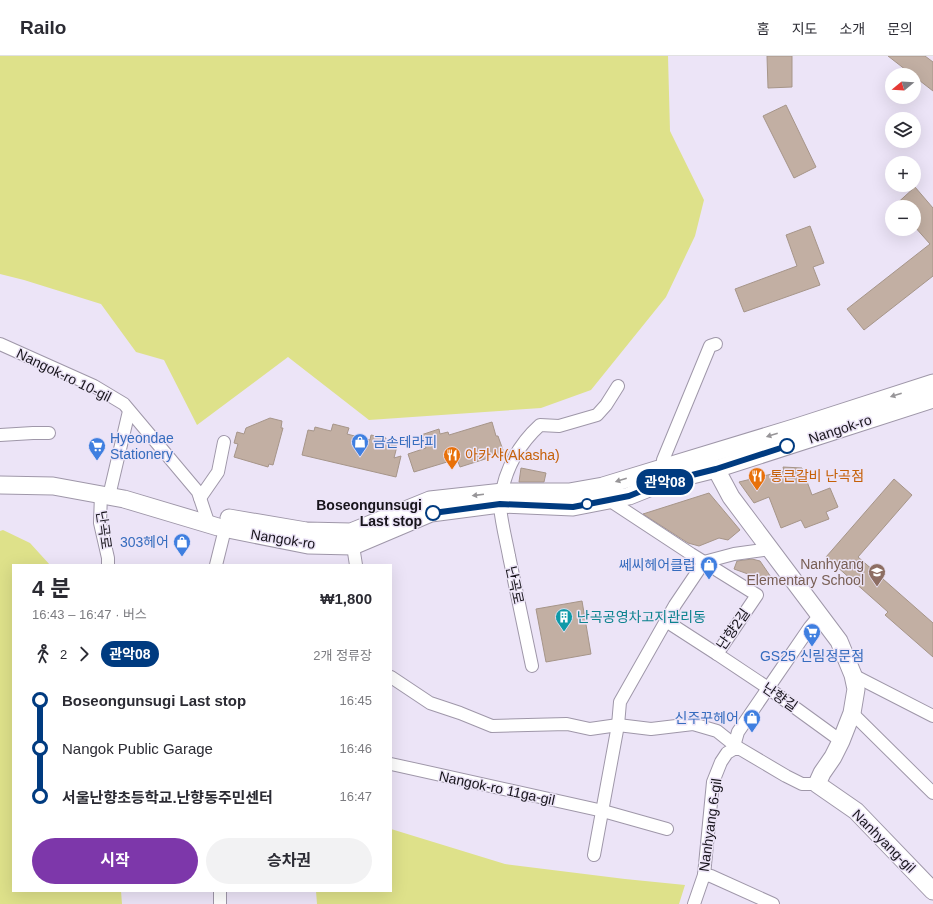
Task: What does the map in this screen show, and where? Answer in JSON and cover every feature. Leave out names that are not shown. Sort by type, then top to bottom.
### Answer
[{"type":"main road","name":"Nangok-ro","points":[[0,475],[51,475],[107,492],[124,499],[308,545],[353,546],[431,514],[501,498],[573,507],[629,496],[664,475],[797,427],[933,383]]},
{"type":"main road","name":"Nangok-ro","points":[[213,522],[306,531],[351,532],[430,500],[501,498],[569,492],[664,475],[716,469],[933,399]]},
{"type":"main road","points":[[716,469],[731,497],[839,641],[853,675],[856,689],[852,713],[841,741],[833,757],[822,772],[817,784]]},
{"type":"main road","name":"Nangok-ro","points":[[0,485],[53,486],[107,492]]},
{"type":"main road","name":"Nanhyang-gil","points":[[817,784],[856,811],[933,891]]},
{"type":"street","name":"Nangok-ro 10-gil","points":[[0,344],[94,386],[124,404],[198,492],[213,522]]},
{"type":"street","points":[[664,475],[663,460],[710,346],[716,344]]},
{"type":"street","points":[[501,498],[512,460],[520,448],[540,425],[559,426],[596,415],[606,406],[618,386]]},
{"type":"street","name":"난곡로","points":[[108,564],[100,523],[129,411]]},
{"type":"street","points":[[0,435],[33,432],[49,433]]},
{"type":"street","points":[[200,498],[218,472],[224,442]]},
{"type":"street","name":"난곡로","points":[[501,498],[506,543],[532,666]]},
{"type":"street","points":[[609,500],[704,562]]},
{"type":"street","points":[[213,522],[216,564]]},
{"type":"street","points":[[353,546],[356,564]]},
{"type":"street","points":[[594,855],[618,725],[620,702],[675,605],[704,562],[734,554],[770,549]]},
{"type":"street","name":"난향2길","points":[[666,621],[717,654],[757,595],[704,562]]},
{"type":"street","points":[[736,746],[738,732],[810,627],[820,615]]},
{"type":"street","name":"난향길","points":[[717,654],[768,688],[841,741]]},
{"type":"street","points":[[853,675],[933,716]]},
{"type":"street","points":[[392,678],[430,703],[492,726],[567,724],[590,729],[618,725],[651,729],[693,724],[717,731],[736,746],[802,784],[817,784]]},
{"type":"street","points":[[852,713],[933,793]]},
{"type":"street","name":"Nanhyang 6-gil","points":[[694,904],[704,875],[714,782],[721,762],[727,753],[736,746]]},
{"type":"street","name":"Nangok-ro 11ga-gil","points":[[392,764],[603,811],[667,829]]},
{"type":"street","points":[[704,875],[711,876],[773,904]]},
{"type":"street","points":[[220,892],[220,904]]},
{"type":"green space","points":[[0,56],[668,56],[670,131],[704,200],[695,236],[666,297],[591,390],[541,408],[369,420],[288,357],[197,425],[164,360],[136,352],[101,304],[0,274]]},
{"type":"green space","points":[[3,530],[30,543],[49,564],[12,564],[12,892],[121,892],[122,904],[0,904],[0,531]]},
{"type":"green space","points":[[392,829],[505,864],[685,885],[679,904],[317,904],[316,892],[392,892]]},
{"type":"building","points":[[767,56],[792,56],[792,87],[768,88]]},
{"type":"building","points":[[888,56],[925,56],[933,62],[933,91],[921,82],[921,68],[903,68]]},
{"type":"building","points":[[786,105],[816,167],[794,178],[763,116]]},
{"type":"building","points":[[910,192],[919,192],[933,208],[933,276],[864,330],[847,309],[930,244],[921,234],[921,200],[901,200]]},
{"type":"building","points":[[810,226],[824,263],[813,267],[820,285],[744,312],[735,289],[797,266],[786,235]]},
{"type":"building","points":[[270,418],[282,421],[281,428],[283,428],[273,465],[269,464],[268,467],[234,457],[238,444],[234,443],[237,432],[244,434],[246,428]]},
{"type":"building","points":[[492,422],[496,436],[498,436],[504,453],[460,467],[457,459],[414,472],[408,454],[426,448],[421,435],[439,429],[440,434],[448,432],[449,435]]},
{"type":"building","points":[[333,424],[349,428],[347,434],[370,440],[371,435],[386,438],[385,443],[397,446],[394,458],[401,456],[396,477],[302,455],[308,430],[314,431],[315,427],[331,431]]},
{"type":"building","points":[[783,467],[802,468],[812,495],[830,488],[838,507],[826,512],[829,519],[805,528],[801,520],[781,528],[769,497],[754,503],[739,482],[784,471]]},
{"type":"building","points":[[521,468],[546,473],[544,482],[519,482]]},
{"type":"building","points":[[894,479],[912,495],[858,557],[933,623],[933,657],[885,615],[888,612],[826,557]]},
{"type":"building","points":[[709,493],[740,530],[728,540],[719,538],[699,546],[688,543],[643,514]]},
{"type":"building","points":[[752,559],[760,561],[773,580],[758,582],[749,579],[748,574],[734,569],[737,561]]},
{"type":"building","name":"난곡공영차고지관리동","points":[[582,601],[591,654],[546,662],[536,609]]},
{"type":"bus line","name":"관악08","points":[[433,513],[500,504],[573,507],[629,496],[664,482],[716,469],[787,446]]},
{"type":"place","name":"금손테라피","points":[[360,457]]},
{"type":"place","name":"Hyeondae Stationery","points":[[97,461]]},
{"type":"place","name":"아카샤(Akasha)","points":[[452,470]]},
{"type":"place","name":"통큰갈비 난곡점","points":[[757,491]]},
{"type":"place","name":"Boseongunsugi Last stop","points":[[433,513]]},
{"type":"place","name":"303헤어","points":[[182,557]]},
{"type":"place","name":"쎄씨헤어클럽","points":[[709,580]]},
{"type":"place","name":"Nanhyang Elementary School","points":[[877,587]]},
{"type":"place","name":"난곡공영차고지관리동","points":[[564,632]]},
{"type":"place","name":"GS25 신림정문점","points":[[812,647]]},
{"type":"place","name":"신주꾸헤어","points":[[752,733]]}]
